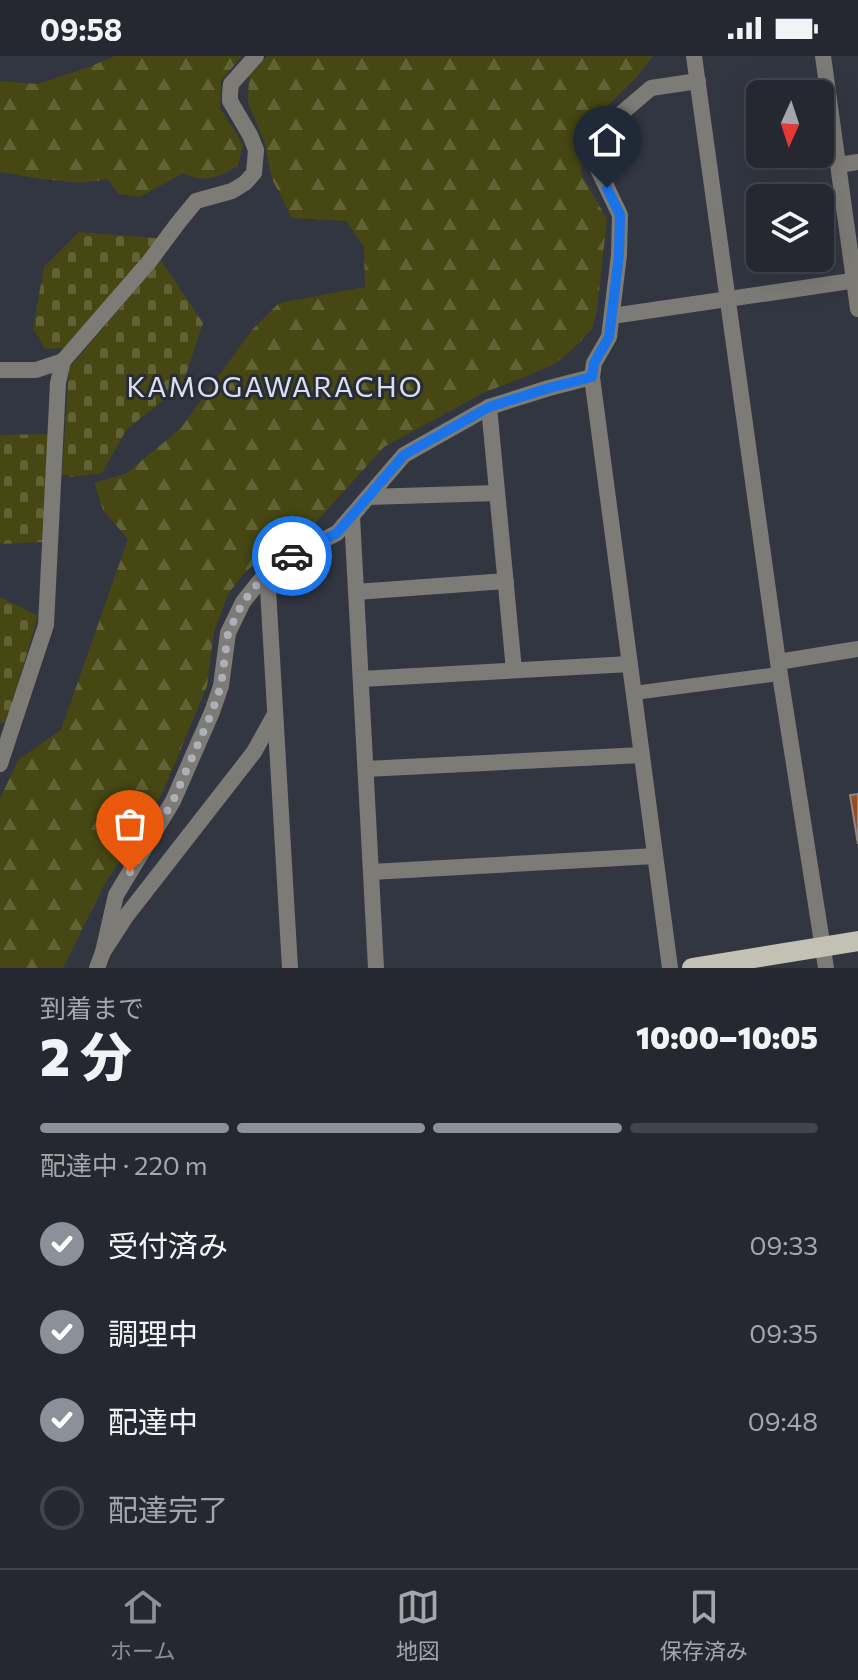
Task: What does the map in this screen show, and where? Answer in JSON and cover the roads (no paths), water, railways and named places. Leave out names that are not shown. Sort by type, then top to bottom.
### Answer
[{"type":"main road","points":[[692,968],[858,941]]},
{"type":"street","points":[[0,764],[5,732],[46,625],[58,383],[63,361],[149,262],[196,201],[232,191],[254,173],[256,150],[230,101],[230,94],[231,84],[256,56]]},
{"type":"street","points":[[694,56],[729,299],[774,668],[826,968]]},
{"type":"street","points":[[823,56],[858,309]]},
{"type":"street","points":[[670,968],[592,377],[594,363],[609,337],[619,255],[620,215],[594,161],[596,135],[651,88],[698,81]]},
{"type":"street","points":[[839,165],[858,162]]},
{"type":"street","points":[[612,316],[856,281]]},
{"type":"street","points":[[0,370],[36,370],[63,361]]},
{"type":"street","points":[[100,960],[116,895],[173,801],[212,712],[221,686],[228,633],[243,602],[272,566],[337,533],[404,455],[489,407],[592,377]]},
{"type":"street","points":[[489,407],[514,670]]},
{"type":"street","points":[[368,497],[497,493]]},
{"type":"street","points":[[352,516],[376,968]]},
{"type":"street","points":[[267,572],[290,968]]},
{"type":"street","points":[[356,592],[506,581]]},
{"type":"street","points":[[634,693],[774,668],[858,649]]},
{"type":"street","points":[[361,679],[630,664]]},
{"type":"street","points":[[100,960],[127,915],[254,752],[275,714]]},
{"type":"street","points":[[366,769],[642,755]]},
{"type":"street","points":[[371,872],[655,856]]},
{"type":"district","name":"KAMOGAWARACHO","points":[[275,387]]}]
